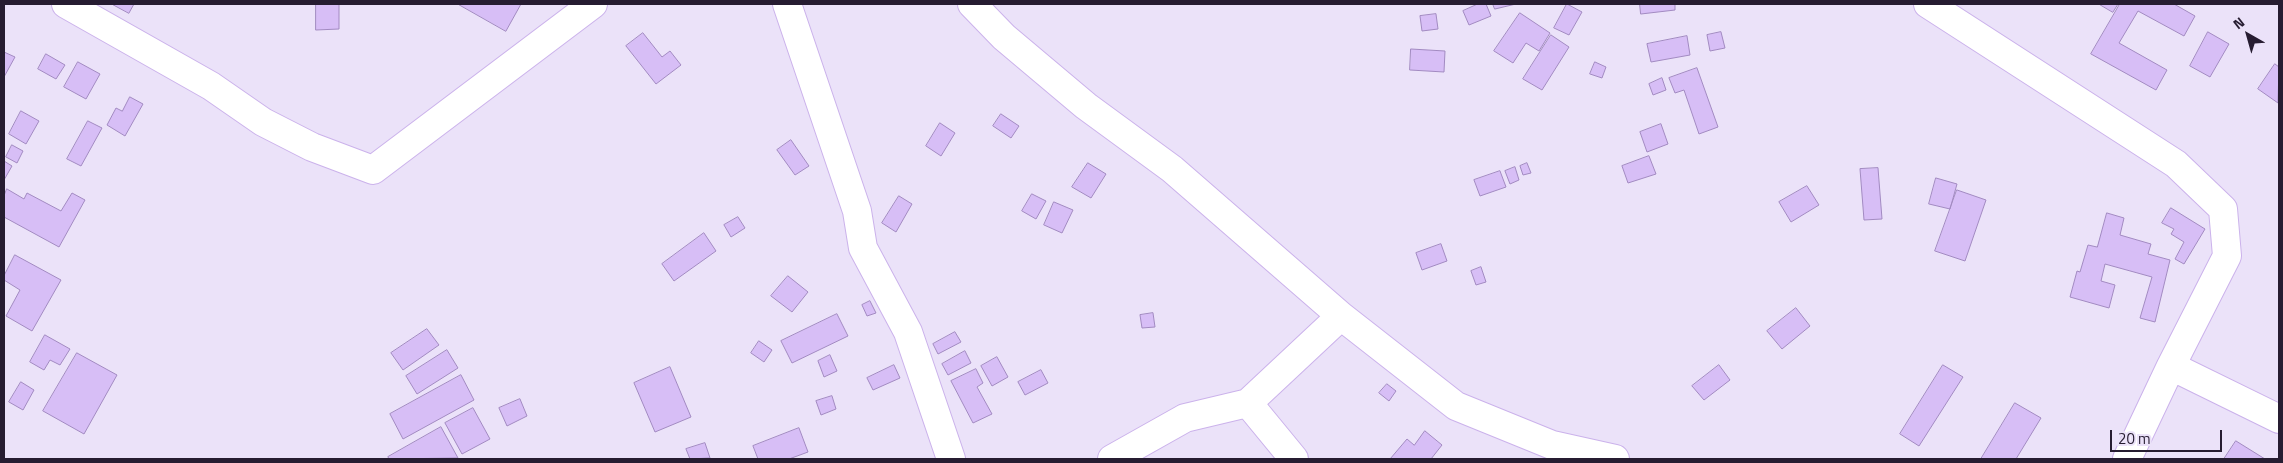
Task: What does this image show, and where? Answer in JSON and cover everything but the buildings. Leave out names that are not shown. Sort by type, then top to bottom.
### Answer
[{"type":"street","points":[[66,4],[211,86],[263,122],[312,147],[373,170],[593,4]]},
{"type":"street","points":[[787,4],[857,212],[863,248],[908,332],[951,459]]},
{"type":"street","points":[[972,4],[1004,37],[1086,106],[1172,169],[1341,316],[1456,406],[1552,445],[1615,459]]},
{"type":"street","points":[[1928,4],[2176,164],[2223,208],[2227,256],[2171,366],[2127,459]]},
{"type":"street","points":[[1112,459],[1185,418],[1248,402],[1341,316]]},
{"type":"street","points":[[2171,366],[2279,419]]},
{"type":"street","points":[[1248,402],[1294,459]]}]
